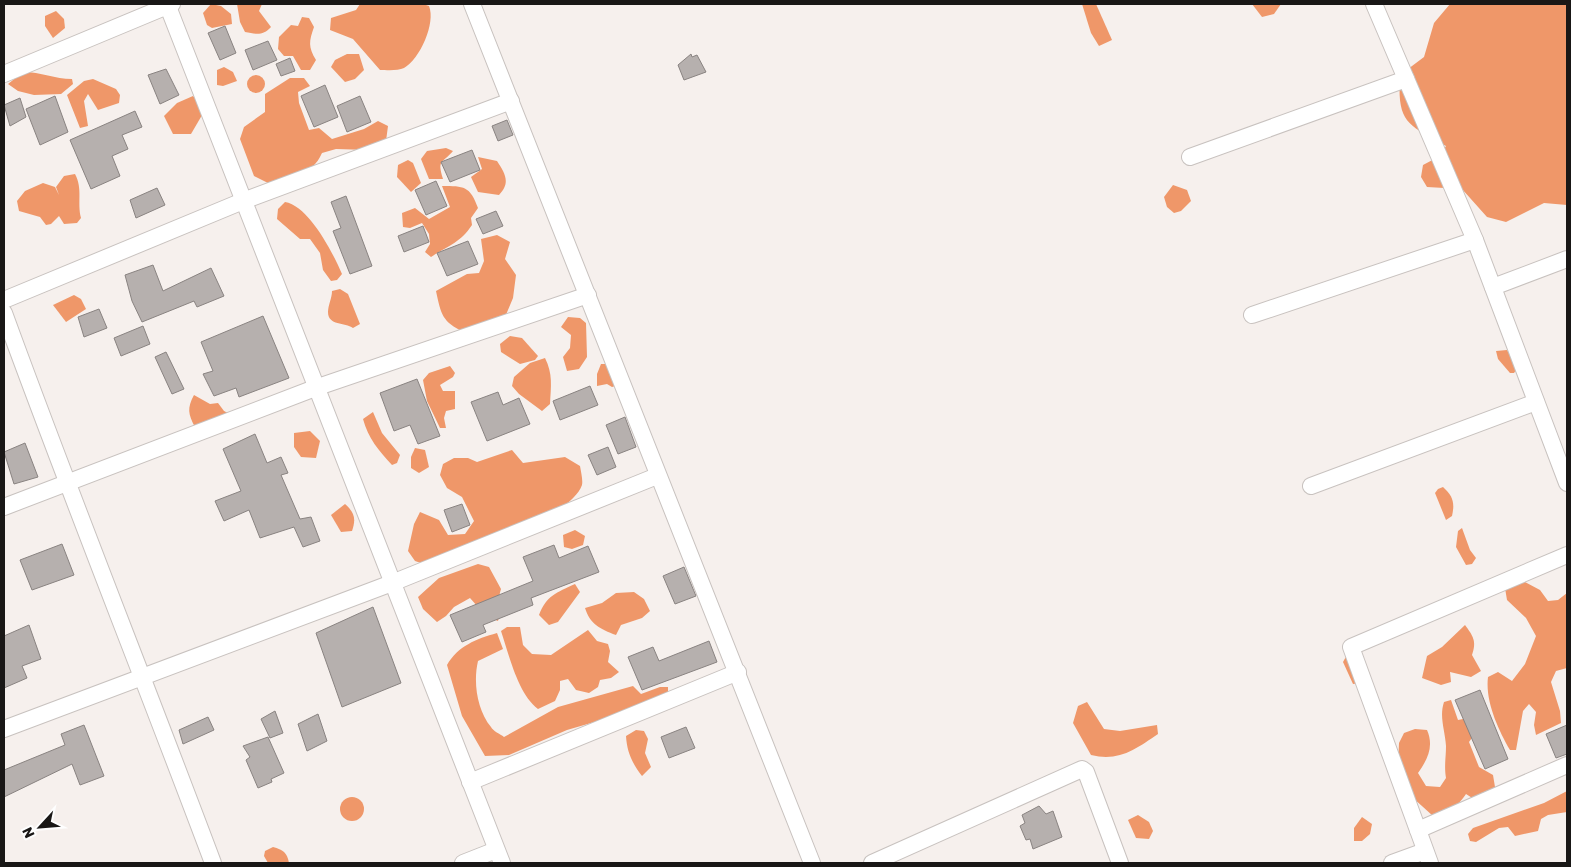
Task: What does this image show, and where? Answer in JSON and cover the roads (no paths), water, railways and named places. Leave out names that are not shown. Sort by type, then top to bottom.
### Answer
[{"type":"street","points":[[4,74],[169,4],[243,201],[499,857],[463,863]]},
{"type":"street","points":[[472,4],[812,863]]},
{"type":"street","points":[[1374,4],[1475,240],[1567,483]]},
{"type":"street","points":[[1190,157],[1406,79]]},
{"type":"street","points":[[4,300],[243,201],[511,101]]},
{"type":"street","points":[[1252,315],[1475,240]]},
{"type":"street","points":[[1493,287],[1567,259]]},
{"type":"street","points":[[4,507],[316,388],[588,295]]},
{"type":"street","points":[[4,313],[66,482],[143,676],[213,863]]},
{"type":"street","points":[[1311,486],[1536,402]]},
{"type":"street","points":[[4,728],[392,583],[658,476]]},
{"type":"street","points":[[1392,863],[1427,857],[1351,647],[1567,555]]},
{"type":"street","points":[[470,782],[738,672]]},
{"type":"street","points":[[1418,830],[1567,765]]},
{"type":"street","points":[[872,863],[1082,769],[1086,772],[1120,863]]}]
